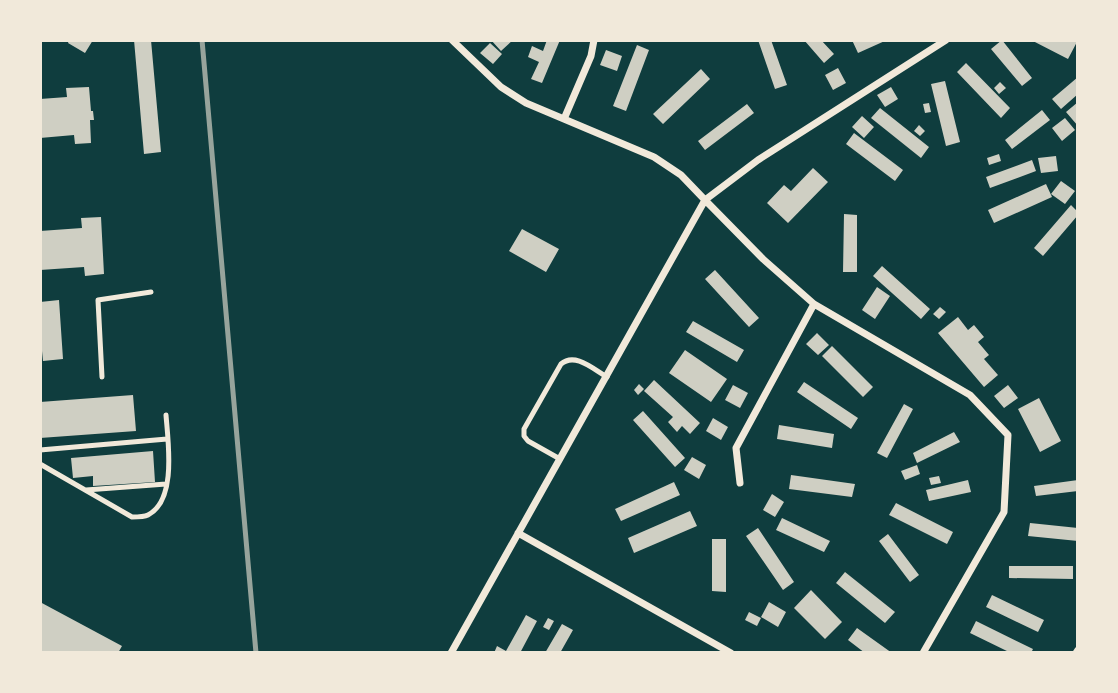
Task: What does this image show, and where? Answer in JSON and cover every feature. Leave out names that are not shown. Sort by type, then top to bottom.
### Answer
[{"type":"street","points":[[452,40],[501,87],[526,103],[653,157],[681,175],[761,257],[814,304],[970,395],[1008,435],[1004,512],[923,653]]},
{"type":"street","points":[[564,119],[591,56],[594,40]]},
{"type":"street","points":[[451,653],[705,200],[758,160],[946,40]]},
{"type":"street","points":[[740,483],[736,449],[814,304]]},
{"type":"street","points":[[518,533],[732,653]]},
{"type":"lane","points":[[102,377],[98,300],[151,292]]},
{"type":"lane","points":[[560,459],[524,436],[524,429],[530,418],[561,364],[567,359],[575,359],[607,377]]},
{"type":"lane","points":[[40,464],[132,517],[147,516],[161,504],[169,477],[166,415]]},
{"type":"lane","points":[[40,450],[167,439]]},
{"type":"lane","points":[[86,490],[166,484]]},
{"type":"building","points":[[69,40],[93,40],[85,53],[68,43]]},
{"type":"building","points":[[134,40],[151,40],[161,152],[144,154]]},
{"type":"building","points":[[491,40],[513,40],[501,51]]},
{"type":"building","points":[[547,40],[560,40],[542,83],[531,79],[539,62],[528,57],[532,46],[543,51]]},
{"type":"building","points":[[758,40],[771,40],[787,85],[775,89]]},
{"type":"building","points":[[804,40],[821,40],[834,54],[824,63]]},
{"type":"building","points":[[852,40],[887,40],[858,53]]},
{"type":"building","points":[[1002,40],[1032,78],[1022,86],[991,49]]},
{"type":"building","points":[[1031,40],[1078,40],[1068,59]]},
{"type":"building","points":[[490,43],[502,54],[493,64],[480,53]]},
{"type":"building","points":[[637,45],[649,50],[626,111],[613,106]]},
{"type":"building","points":[[606,50],[622,56],[617,71],[600,65]]},
{"type":"building","points":[[966,63],[1010,108],[1001,118],[957,72]]},
{"type":"building","points":[[838,68],[846,83],[833,90],[825,75]]},
{"type":"building","points":[[701,69],[710,79],[663,124],[653,114]]},
{"type":"building","points":[[1078,77],[1078,94],[1061,109],[1052,99]]},
{"type":"building","points":[[945,81],[960,142],[946,146],[931,84]]},
{"type":"building","points":[[1000,82],[1006,88],[999,94],[994,88]]},
{"type":"building","points":[[89,87],[94,120],[90,120],[91,143],[75,144],[74,135],[40,138],[40,99],[67,97],[66,88]]},
{"type":"building","points":[[891,87],[898,99],[885,107],[877,95]]},
{"type":"building","points":[[1078,102],[1078,126],[1066,112]]},
{"type":"building","points":[[929,103],[931,112],[925,113],[923,104]]},
{"type":"building","points":[[747,104],[754,113],[705,150],[698,141]]},
{"type":"building","points":[[880,108],[929,147],[921,158],[871,118]]},
{"type":"building","points":[[1042,110],[1050,120],[1012,149],[1005,140]]},
{"type":"building","points":[[862,116],[874,127],[864,138],[852,127]]},
{"type":"building","points":[[1065,118],[1075,130],[1062,141],[1052,128]]},
{"type":"building","points":[[919,125],[925,131],[920,136],[914,131]]},
{"type":"building","points":[[854,133],[903,170],[895,181],[846,144]]},
{"type":"building","points":[[999,154],[1001,161],[989,165],[987,158]]},
{"type":"building","points":[[1056,156],[1058,171],[1041,173],[1038,158]]},
{"type":"building","points":[[1032,160],[1036,171],[990,188],[986,177]]},
{"type":"building","points":[[813,168],[828,182],[788,223],[767,203],[784,185],[791,191]]},
{"type":"building","points":[[1061,181],[1075,191],[1065,204],[1051,194]]},
{"type":"building","points":[[1046,184],[1052,197],[994,223],[988,210]]},
{"type":"building","points":[[1071,205],[1078,215],[1043,256],[1034,248]]},
{"type":"building","points":[[844,214],[857,215],[857,272],[843,272]]},
{"type":"building","points":[[101,217],[104,274],[85,276],[84,267],[40,270],[40,231],[82,228],[81,218]]},
{"type":"building","points":[[522,229],[559,249],[546,272],[509,251]]},
{"type":"building","points":[[882,266],[930,309],[921,319],[873,276]]},
{"type":"building","points":[[715,270],[759,318],[749,327],[705,279]]},
{"type":"building","points":[[877,287],[890,296],[875,319],[862,310]]},
{"type":"building","points":[[59,300],[63,359],[43,361],[40,351],[40,302]]},
{"type":"building","points":[[940,307],[946,312],[939,319],[933,314]]},
{"type":"building","points":[[958,317],[968,330],[974,325],[984,337],[978,342],[989,355],[984,359],[998,375],[984,387],[938,333]]},
{"type":"building","points":[[693,321],[744,350],[737,362],[686,332]]},
{"type":"building","points":[[817,333],[829,345],[818,355],[806,344]]},
{"type":"building","points":[[832,346],[873,387],[863,397],[822,356]]},
{"type":"building","points":[[685,350],[727,379],[711,402],[669,373]]},
{"type":"building","points":[[654,380],[700,423],[690,434],[682,426],[677,432],[668,422],[673,417],[644,391]]},
{"type":"building","points":[[804,382],[858,418],[851,429],[797,392]]},
{"type":"building","points":[[639,384],[644,389],[638,395],[634,390]]},
{"type":"building","points":[[733,385],[748,393],[740,408],[725,400]]},
{"type":"building","points":[[1008,385],[1018,398],[1004,408],[994,396]]},
{"type":"building","points":[[133,395],[136,431],[40,438],[40,402]]},
{"type":"building","points":[[1039,398],[1061,441],[1040,452],[1018,409]]},
{"type":"building","points":[[904,404],[913,409],[887,458],[877,453]]},
{"type":"building","points":[[643,411],[685,458],[675,467],[633,420]]},
{"type":"building","points":[[713,418],[728,427],[721,440],[706,431]]},
{"type":"building","points":[[779,425],[834,434],[832,448],[777,439]]},
{"type":"building","points":[[954,432],[960,442],[917,463],[913,453]]},
{"type":"building","points":[[153,451],[155,482],[93,486],[93,476],[73,478],[71,458]]},
{"type":"building","points":[[692,457],[706,465],[699,479],[684,470]]},
{"type":"building","points":[[917,465],[920,474],[905,480],[901,471]]},
{"type":"building","points":[[791,475],[855,484],[852,497],[789,489]]},
{"type":"building","points":[[939,476],[941,483],[931,485],[929,478]]},
{"type":"building","points":[[968,480],[971,492],[929,501],[926,490]]},
{"type":"building","points":[[1078,480],[1078,491],[1036,496],[1034,486]]},
{"type":"building","points":[[674,482],[680,495],[621,521],[615,509]]},
{"type":"building","points":[[772,494],[784,502],[775,517],[763,510]]},
{"type":"building","points":[[896,503],[953,532],[947,544],[889,515]]},
{"type":"building","points":[[690,511],[697,526],[634,553],[628,538]]},
{"type":"building","points":[[782,518],[830,541],[824,552],[776,530]]},
{"type":"building","points":[[1030,523],[1078,528],[1078,541],[1028,536]]},
{"type":"building","points":[[758,528],[794,582],[783,590],[746,536]]},
{"type":"building","points":[[888,534],[919,575],[910,582],[879,541]]},
{"type":"building","points":[[712,539],[726,539],[726,592],[712,591]]},
{"type":"building","points":[[1009,566],[1073,566],[1073,579],[1009,578]]},
{"type":"building","points":[[845,572],[895,612],[885,623],[836,583]]},
{"type":"building","points":[[811,590],[842,622],[825,639],[794,608]]},
{"type":"building","points":[[992,595],[1044,620],[1038,632],[986,607]]},
{"type":"building","points":[[40,602],[122,646],[118,653],[40,653]]},
{"type":"building","points":[[769,602],[786,612],[778,627],[761,617]]},
{"type":"building","points":[[749,612],[761,618],[757,626],[745,620]]},
{"type":"building","points":[[526,615],[537,621],[520,653],[494,653],[497,646],[506,651]]},
{"type":"building","points":[[548,618],[554,621],[549,630],[543,627]]},
{"type":"building","points":[[976,621],[1033,649],[1031,653],[1011,653],[970,633]]},
{"type":"building","points":[[562,624],[573,630],[560,653],[545,653]]},
{"type":"building","points":[[857,628],[892,653],[865,653],[848,640]]},
{"type":"railway","points":[[202,40],[256,653]]}]
